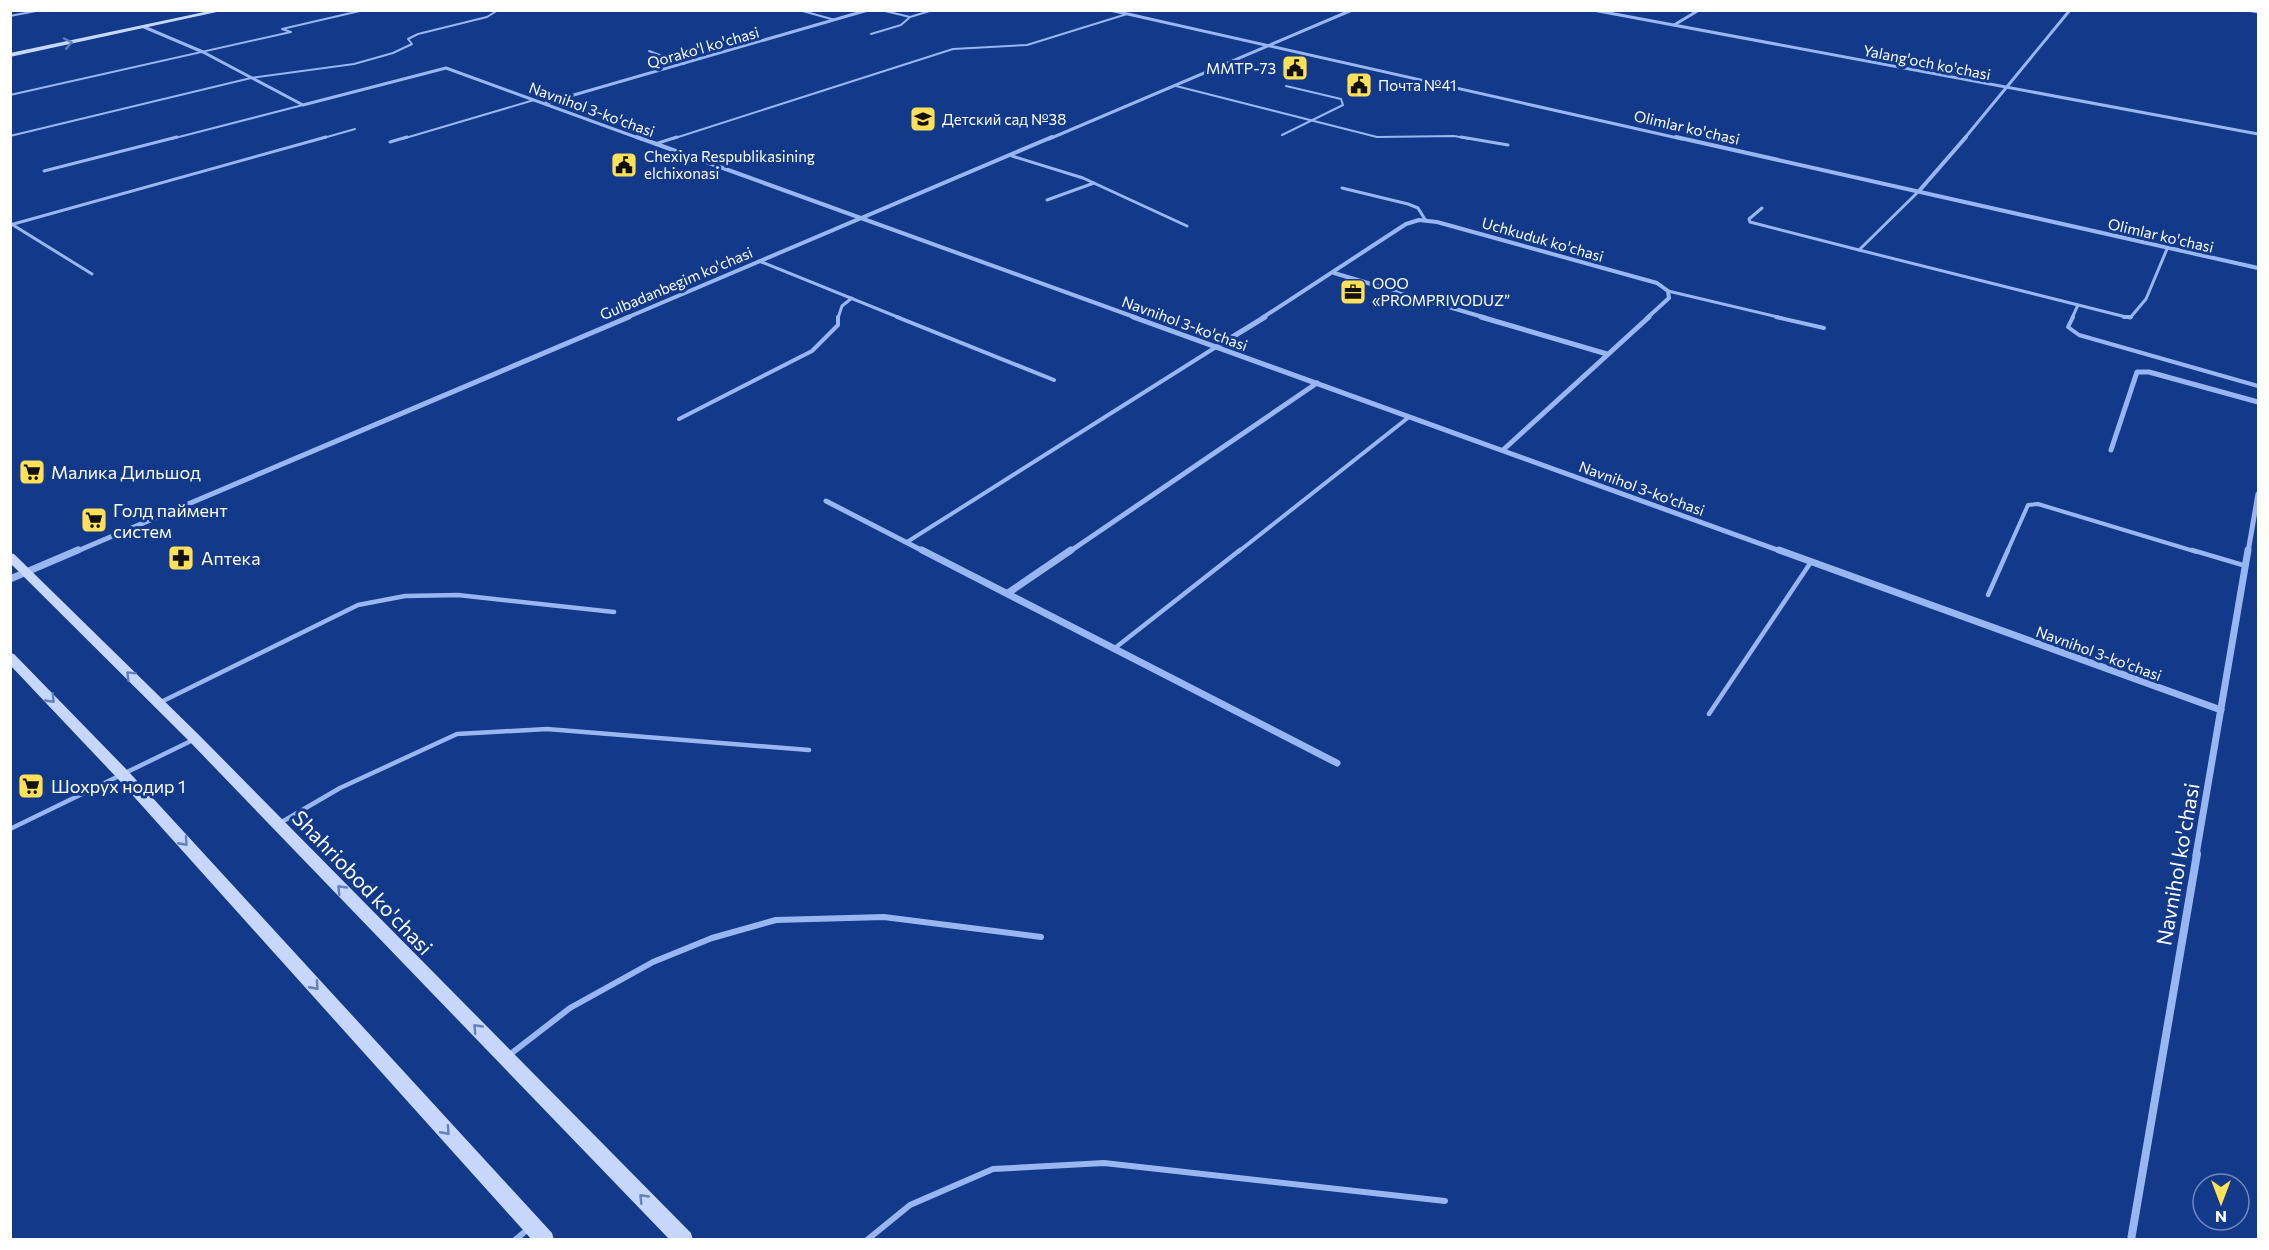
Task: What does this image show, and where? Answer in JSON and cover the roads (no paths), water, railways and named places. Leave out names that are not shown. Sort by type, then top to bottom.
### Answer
[{"type":"main road","points":[[111,26],[187,10]]},
{"type":"main road","points":[[10,55],[224,10]]},
{"type":"main road","name":"Shahriobod ko'chasi","points":[[10,556],[195,739],[684,1239]]},
{"type":"main road","points":[[10,657],[123,775],[545,1239]]},
{"type":"street","name":"Qorako'l ko'chasi","points":[[544,104],[868,10]]},
{"type":"street","name":"Olimlar ko'chasi","points":[[1110,10],[2259,268]]},
{"type":"street","name":"Gulbadanbegim ko'chasi","points":[[10,579],[1352,10]]},
{"type":"street","name":"Yalang'och ko'chasi","points":[[1593,10],[2259,134]]},
{"type":"street","points":[[1674,26],[1699,10]]},
{"type":"street","points":[[1919,191],[2008,88],[2070,10]]},
{"type":"street","points":[[2248,10],[2259,12]]},
{"type":"street","points":[[144,27],[203,52],[303,105]]},
{"type":"street","name":"Navnihol 3-ko'chasi","points":[[303,105],[446,68],[2221,710]]},
{"type":"street","name":"Uchkuduk ko'chasi","points":[[1216,347],[1334,273],[1406,224],[1426,221],[1437,222],[1657,283],[1668,291]]},
{"type":"street","points":[[1334,273],[1607,354]]},
{"type":"street","points":[[1503,450],[1669,298],[1668,291]]},
{"type":"street","points":[[2111,450],[2137,372],[2149,372],[2259,402]]},
{"type":"street","points":[[1008,593],[1317,383]]},
{"type":"street","name":"Navnihol ko'chasi","points":[[2132,1239],[2259,494]]},
{"type":"street","points":[[826,501],[1337,762]]},
{"type":"lane","points":[[10,16],[41,10]]},
{"type":"lane","points":[[10,95],[291,32],[282,29],[364,10]]},
{"type":"lane","points":[[10,136],[252,78],[344,65],[398,51],[412,44],[408,39],[418,34],[486,17],[498,10]]},
{"type":"lane","points":[[799,10],[835,20]]},
{"type":"lane","points":[[881,10],[910,17]]},
{"type":"lane","points":[[871,34],[901,25],[910,17],[933,10]]},
{"type":"lane","points":[[655,144],[953,49],[1027,45],[1127,14]]},
{"type":"lane","points":[[649,51],[684,64]]},
{"type":"lane","points":[[1176,86],[1377,137],[1454,136],[1509,145]]},
{"type":"lane","points":[[1282,135],[1343,105],[1344,102],[1341,99],[1286,86]]},
{"type":"lane","points":[[390,142],[534,100]]},
{"type":"lane","points":[[44,171],[303,105]]},
{"type":"lane","points":[[12,225],[355,129]]},
{"type":"lane","points":[[1012,156],[1094,183],[1187,226]]},
{"type":"lane","points":[[1047,200],[1094,183]]},
{"type":"lane","points":[[1342,188],[1408,204],[1418,208],[1426,221]]},
{"type":"lane","points":[[1858,250],[1919,191]]},
{"type":"lane","points":[[1762,208],[1749,219],[1750,222],[2130,318],[2146,299],[2167,249]]},
{"type":"lane","points":[[12,225],[92,274]]},
{"type":"lane","points":[[759,261],[1054,380]]},
{"type":"lane","points":[[1668,291],[1824,328]]},
{"type":"lane","points":[[679,419],[812,351],[838,325],[837,312],[842,304],[852,298]]},
{"type":"lane","points":[[2078,305],[2068,327],[2079,335],[2259,386]]},
{"type":"lane","points":[[907,542],[1216,347]]},
{"type":"lane","points":[[1115,648],[1409,417]]},
{"type":"lane","points":[[1988,595],[2028,505],[2038,504],[2246,566]]},
{"type":"lane","points":[[1709,714],[1811,562]]},
{"type":"lane","points":[[159,703],[358,605],[405,596],[458,595],[614,612]]},
{"type":"lane","points":[[277,824],[340,788],[457,734],[547,729],[809,750]]},
{"type":"lane","points":[[10,829],[195,739]]},
{"type":"lane","points":[[506,1058],[570,1008],[653,962],[712,938],[776,920],[884,917],[1041,937]]},
{"type":"lane","points":[[867,1239],[910,1205],[993,1169],[1104,1163],[1445,1201]]},
{"type":"lane","points":[[515,1239],[532,1225]]},
{"type":"place","name":"MMTP-73","points":[[1295,68]]},
{"type":"place","name":"Почта №41","points":[[1359,85]]},
{"type":"place","name":"Детский сад №38","points":[[923,119]]},
{"type":"place","name":"Chexiya Respublikasining elchixonasi","points":[[624,165]]},
{"type":"place","name":"ООО «PROMPRIVODUZ”","points":[[1353,292]]},
{"type":"place","name":"Малика Дильшод","points":[[32,472]]},
{"type":"place","name":"Голд паймент систем","points":[[94,520]]},
{"type":"place","name":"Аптека","points":[[181,558]]},
{"type":"place","name":"Шохрух нодир 1","points":[[31,786]]}]
